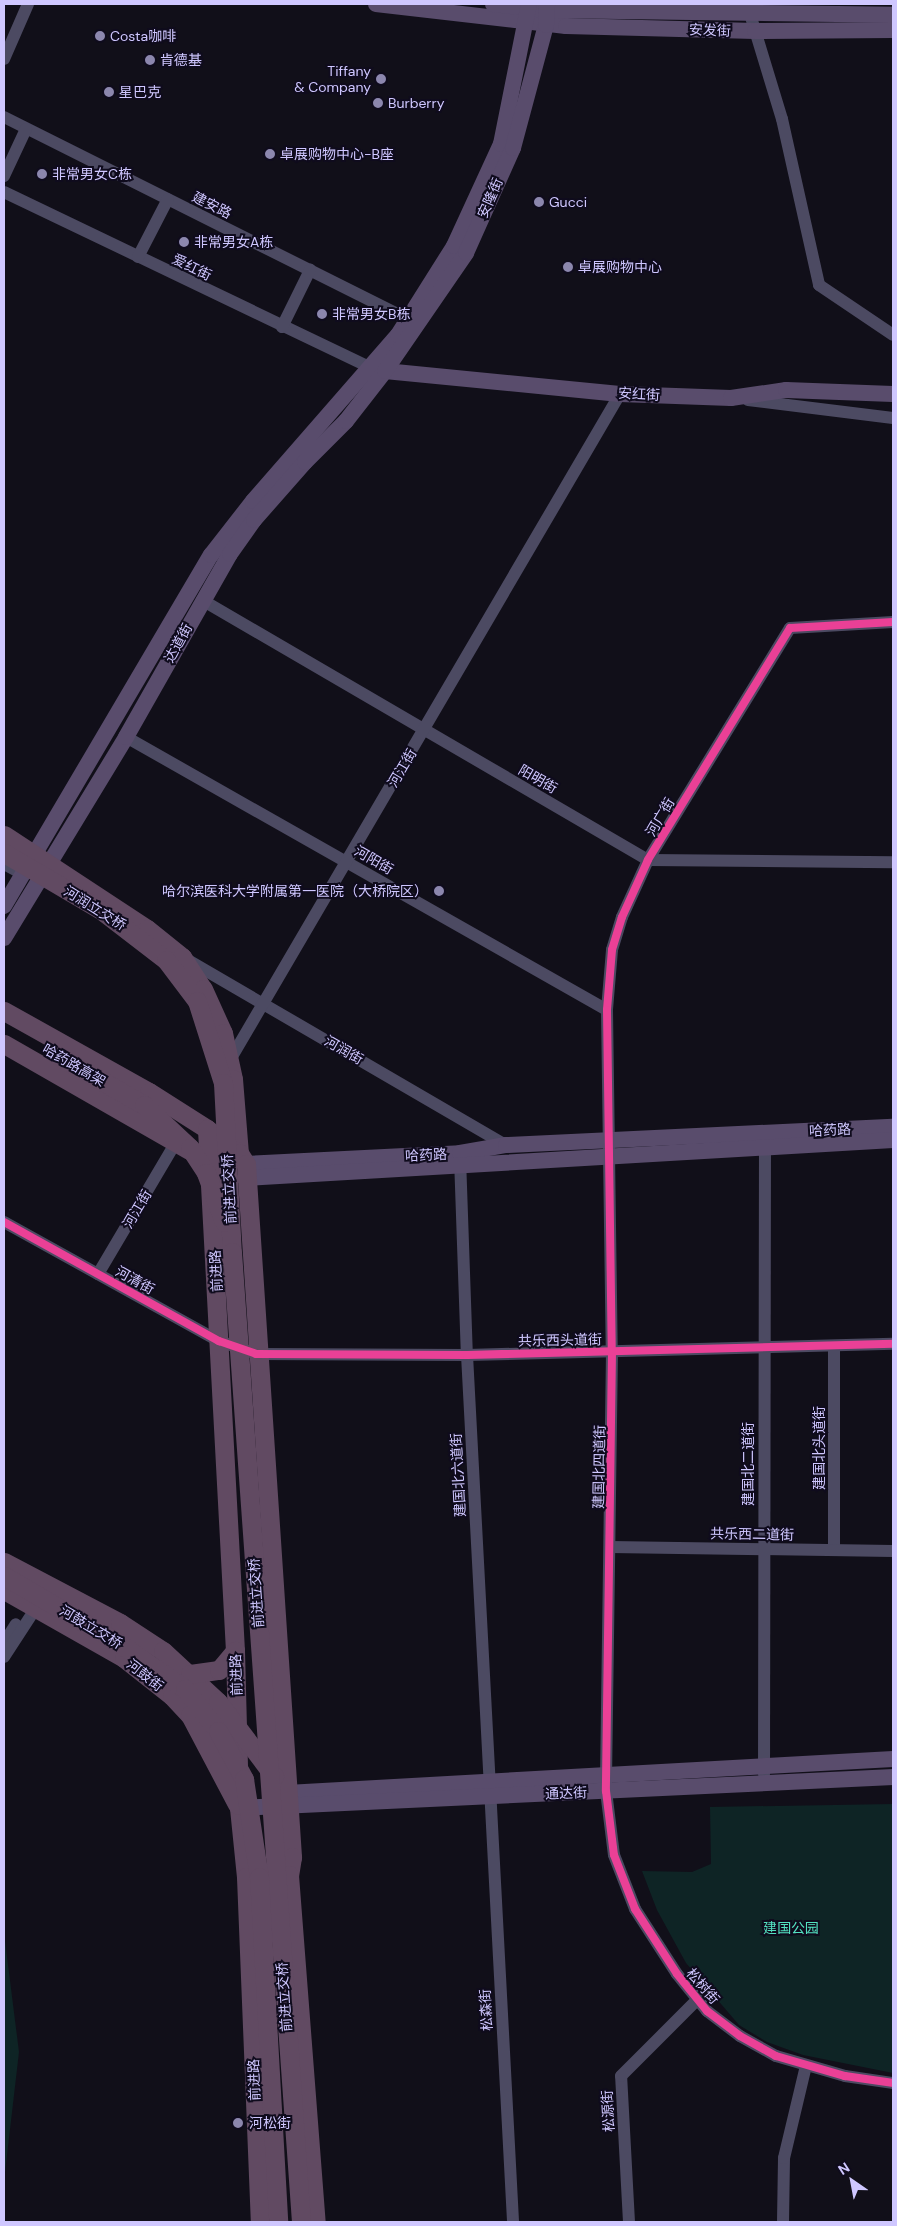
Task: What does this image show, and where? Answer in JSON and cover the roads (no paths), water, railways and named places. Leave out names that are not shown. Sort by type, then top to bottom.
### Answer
[{"type":"highway","name":"河润街","points":[[4,835],[147,929],[180,966],[218,1018],[230,1060]]},
{"type":"highway","name":"河润立交桥","points":[[4,853],[101,910],[180,966]]},
{"type":"highway","name":"前进立交桥","points":[[180,966],[204,1017],[223,1083],[232,1252],[301,2222]]},
{"type":"highway","points":[[4,1011],[149,1092],[207,1129],[243,1165]]},
{"type":"highway","name":"哈药路高架","points":[[4,1025],[144,1105],[180,1136],[206,1173],[232,1252]]},
{"type":"highway","name":"哈药路","points":[[4,1044],[175,1144],[209,1160],[243,1165]]},
{"type":"highway","points":[[230,1060],[243,1165],[292,1856],[304,1912],[328,2222]]},
{"type":"highway","name":"前进路","points":[[207,1129],[235,1651],[239,1808],[246,1877],[260,2222]]},
{"type":"highway","name":"河鼓街","points":[[4,1562],[40,1583],[120,1623],[163,1651],[190,1674],[237,1727],[288,1801]]},
{"type":"highway","name":"河鼓立交桥","points":[[4,1576],[119,1643],[185,1689],[218,1731],[244,1779]]},
{"type":"highway","name":"河鼓街","points":[[4,1590],[124,1658],[172,1696],[190,1715],[239,1808]]},
{"type":"highway","points":[[190,1674],[219,1670],[235,1651]]},
{"type":"highway","name":"前进立交桥","points":[[244,1779],[259,1876],[278,2222]]},
{"type":"highway","points":[[292,1856],[289,1875],[316,2222]]},
{"type":"main road","points":[[376,4],[528,12]]},
{"type":"main road","points":[[493,4],[528,12]]},
{"type":"main road","name":"安发街","points":[[546,13],[748,9],[893,15]]},
{"type":"main road","name":"安发街","points":[[528,12],[755,32],[893,30]]},
{"type":"main road","name":"安隆街","points":[[368,369],[408,319],[454,246],[501,144],[528,12]]},
{"type":"main road","name":"安隆街","points":[[385,371],[466,252],[513,148],[546,13]]},
{"type":"main road","name":"达道街","points":[[4,938],[40,859],[211,555],[253,501],[368,369]]},
{"type":"main road","name":"安红街","points":[[385,371],[620,394],[731,398],[786,390],[893,394]]},
{"type":"main road","name":"达道街","points":[[4,906],[23,874],[40,859],[126,737],[202,600],[254,520],[305,462],[346,421],[385,371]]},
{"type":"main road","name":"哈药路","points":[[243,1165],[460,1160],[893,1127]]},
{"type":"main road","name":"哈药路","points":[[460,1160],[506,1145],[608,1149],[893,1140]]},
{"type":"main road","name":"通达街","points":[[606,1784],[764,1767],[893,1759]]},
{"type":"main road","name":"通达街","points":[[239,1808],[288,1801],[489,1789],[606,1784],[763,1784],[893,1777]]},
{"type":"street","points":[[4,60],[28,4]]},
{"type":"street","points":[[748,9],[782,119],[819,285],[893,335]]},
{"type":"street","name":"建安路","points":[[4,117],[408,319]]},
{"type":"street","points":[[4,176],[26,129]]},
{"type":"street","name":"爱红街","points":[[4,192],[368,369],[385,371]]},
{"type":"street","points":[[138,257],[168,199]]},
{"type":"street","points":[[282,327],[310,270]]},
{"type":"street","name":"河江街","points":[[230,1060],[346,860],[424,732],[620,394]]},
{"type":"street","points":[[731,398],[893,418]]},
{"type":"street","name":"阳明街","points":[[202,600],[424,732],[648,860],[893,862]]},
{"type":"street","name":"河广街","points":[[608,1149],[607,1010],[612,950],[622,917],[648,860],[790,628],[893,622]]},
{"type":"street","name":"河阳街","points":[[126,737],[346,860],[607,1010]]},
{"type":"street","points":[[4,864],[23,874]]},
{"type":"street","name":"河润街","points":[[180,966],[263,1004],[506,1145]]},
{"type":"street","name":"河江街","points":[[98,1274],[175,1144]]},
{"type":"street","name":"建国北二道街","points":[[763,1784],[765,1145]]},
{"type":"street","name":"建国北四道街","points":[[606,1784],[612,1352],[608,1149]]},
{"type":"street","name":"建国北六道街","points":[[460,1160],[467,1355],[489,1789]]},
{"type":"street","name":"河清街","points":[[4,1222],[219,1341],[256,1354]]},
{"type":"street","name":"共乐西头道街","points":[[256,1354],[467,1355],[763,1349],[893,1344]]},
{"type":"street","name":"建国北头道街","points":[[834,1346],[834,1550]]},
{"type":"street","name":"共乐西二道街","points":[[610,1547],[893,1551]]},
{"type":"street","points":[[4,1657],[32,1606],[40,1583]]},
{"type":"street","points":[[4,1643],[32,1606]]},
{"type":"street","name":"松树街","points":[[606,1784],[614,1855],[626,1890],[666,1960],[697,2000],[726,2027],[757,2047],[806,2066],[893,2083]]},
{"type":"street","name":"松森街","points":[[489,1789],[513,2222]]},
{"type":"street","name":"松源街","points":[[629,2222],[621,2076],[697,2000]]},
{"type":"street","points":[[783,2222],[784,2158],[806,2066]]},
{"type":"place","name":"Costa咖啡","points":[[100,36]]},
{"type":"place","name":"肯德基","points":[[150,60]]},
{"type":"place","name":"Tiffany & Company","points":[[381,79]]},
{"type":"place","name":"星巴克","points":[[109,92]]},
{"type":"place","name":"Burberry","points":[[378,103]]},
{"type":"place","name":"卓展购物中心-B座","points":[[270,154]]},
{"type":"place","name":"非常男女C栋","points":[[42,174]]},
{"type":"place","name":"Gucci","points":[[539,202]]},
{"type":"place","name":"非常男女A栋","points":[[184,242]]},
{"type":"place","name":"卓展购物中心","points":[[568,267]]},
{"type":"place","name":"非常男女B栋","points":[[322,314]]},
{"type":"place","name":"哈尔滨医科大学附属第一医院（大桥院区）","points":[[439,891]]},
{"type":"place","name":"河松街","points":[[238,2123]]},
{"type":"park label","name":"建国公园","points":[[791,1928]]}]
